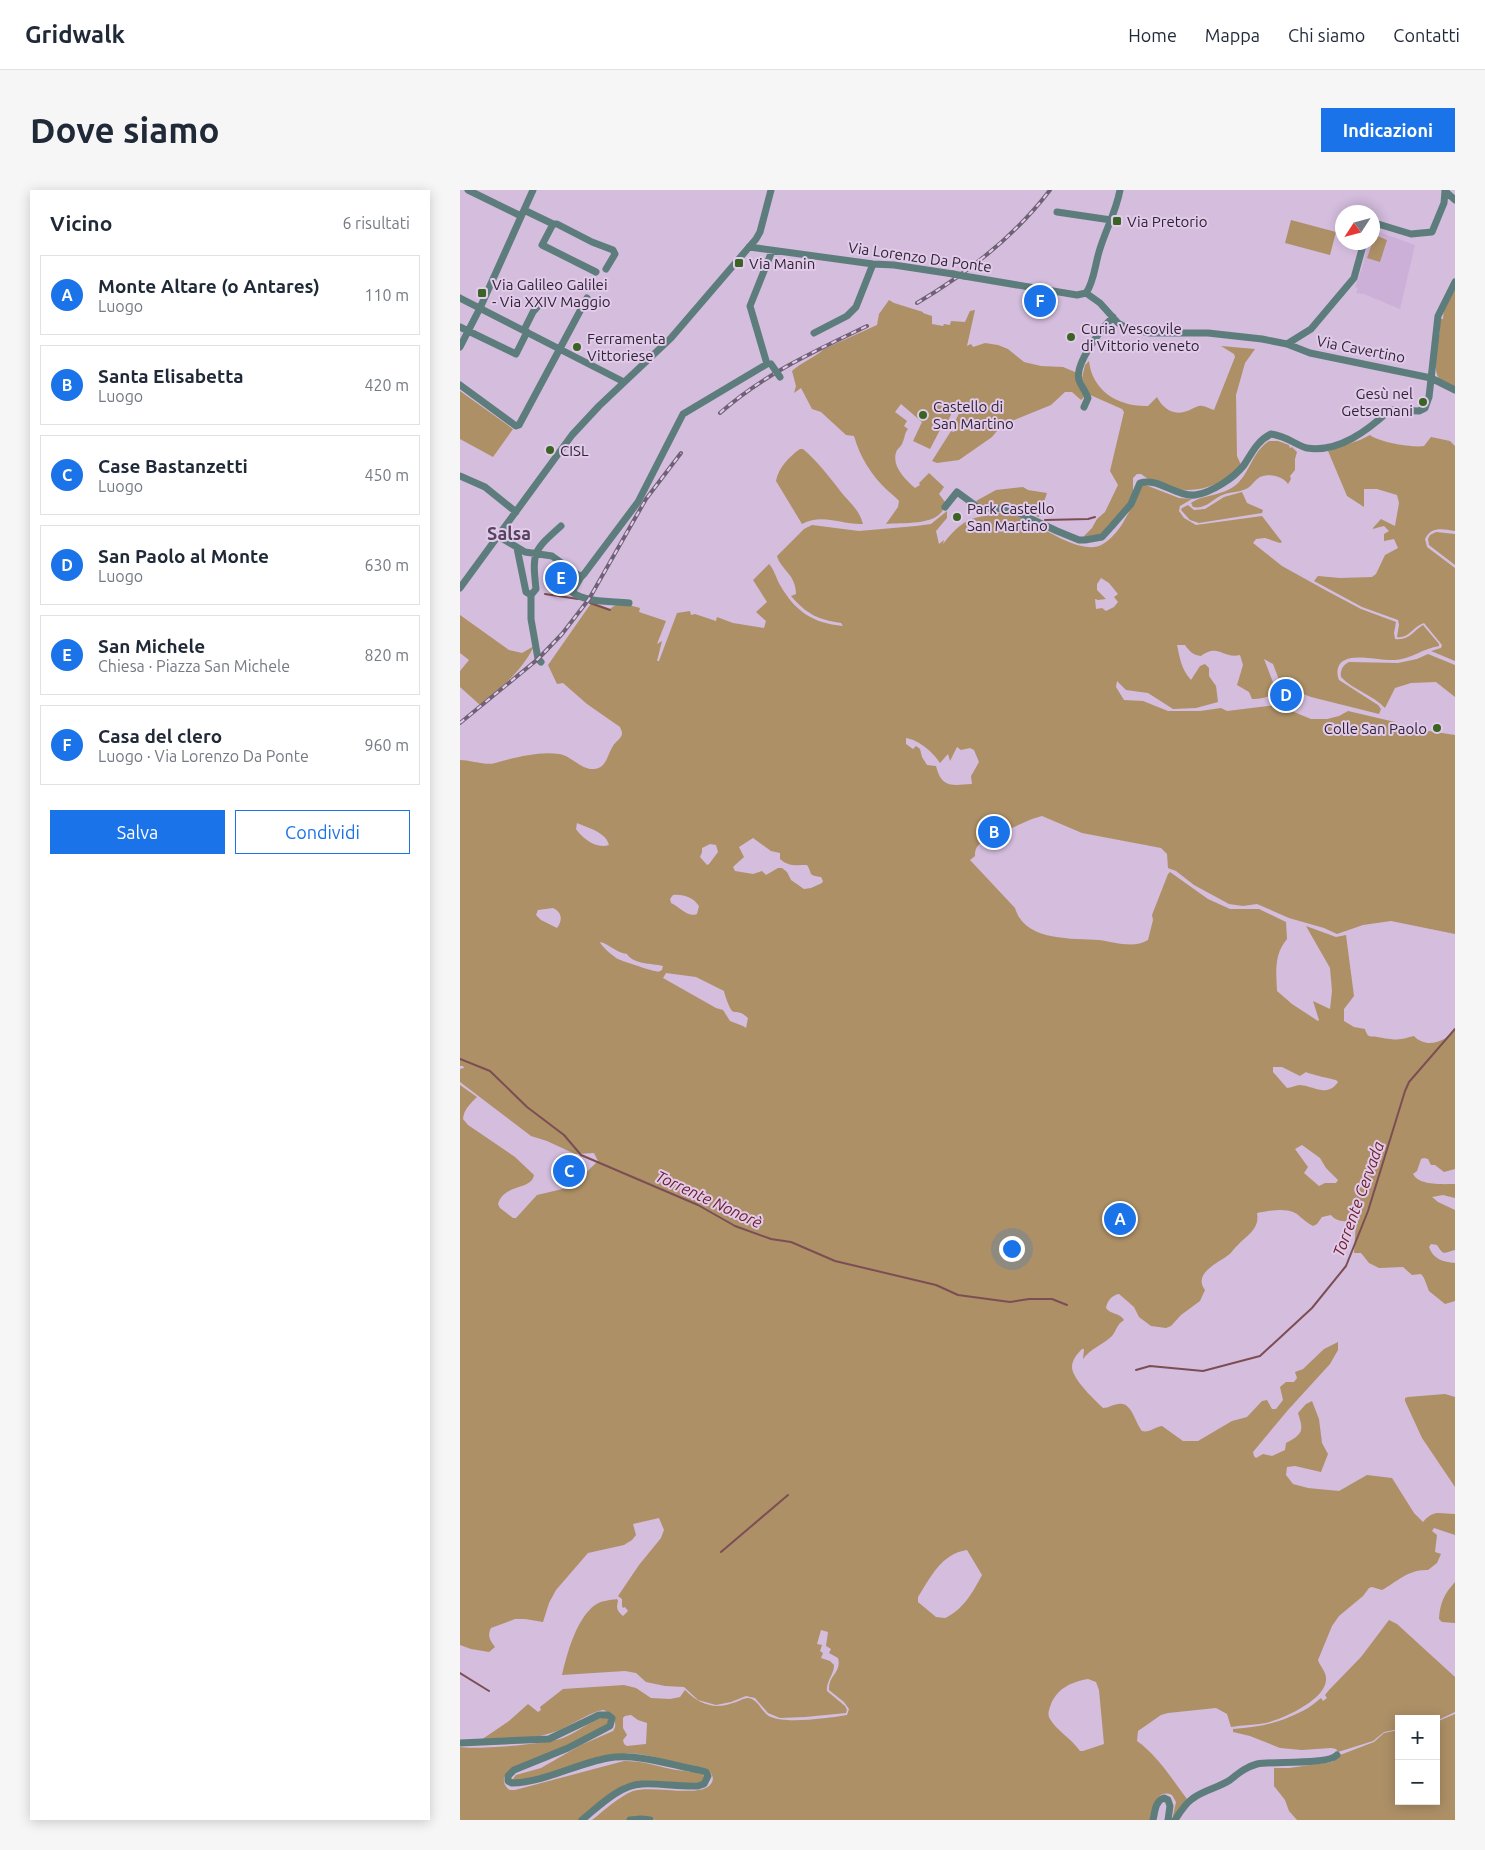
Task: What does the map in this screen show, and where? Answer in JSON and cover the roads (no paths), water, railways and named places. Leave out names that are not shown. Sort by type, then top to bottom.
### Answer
[{"type":"street","points":[[468,190],[522,213],[557,224],[592,242],[613,250],[615,254],[606,269]]},
{"type":"street","points":[[460,347],[480,308],[533,190]]},
{"type":"street","points":[[460,588],[572,435],[670,338],[750,247],[760,232],[772,190]]},
{"type":"street","points":[[1086,293],[1099,251],[1116,207],[1120,190]]},
{"type":"street","points":[[1116,207],[1126,190]]},
{"type":"street","points":[[1445,190],[1455,200]]},
{"type":"street","points":[[1380,225],[1411,234],[1434,230],[1444,203],[1445,190]]},
{"type":"street","points":[[1057,212],[1111,220]]},
{"type":"street","points":[[553,224],[542,245],[596,272]]},
{"type":"street","name":"Via Lorenzo Da Ponte","points":[[750,247],[873,264],[894,265],[1077,295],[1086,293]]},
{"type":"street","points":[[1287,344],[1311,329],[1354,278],[1362,250]]},
{"type":"street","points":[[772,251],[750,306],[762,345],[780,379]]},
{"type":"street","points":[[814,333],[847,316],[856,307],[873,264]]},
{"type":"street","points":[[945,507],[957,492],[979,508],[1010,510],[1079,540],[1094,540],[1102,537],[1126,511],[1140,483],[1155,484],[1195,495],[1232,478],[1259,442],[1271,434],[1289,438],[1306,448],[1319,448],[1339,444],[1368,430],[1390,410],[1419,411],[1425,408],[1429,397],[1438,316],[1453,284]]},
{"type":"street","name":"Via Cavertino","points":[[1086,293],[1100,303],[1118,323],[1127,328],[1150,333],[1232,335],[1287,344],[1310,353],[1431,378],[1455,390]]},
{"type":"street","points":[[460,298],[561,348],[624,382]]},
{"type":"street","points":[[460,385],[516,426],[522,422],[587,298]]},
{"type":"street","points":[[460,327],[516,354],[533,312],[539,305]]},
{"type":"street","points":[[1084,407],[1088,398],[1079,379],[1079,371],[1092,345],[1113,317]]},
{"type":"street","points":[[629,603],[596,600],[574,594],[573,590],[638,502],[683,414],[767,364],[762,345]]},
{"type":"street","points":[[460,476],[485,487],[516,512]]},
{"type":"street","points":[[542,662],[538,659],[532,628],[531,596],[536,589],[533,566],[534,554],[543,542],[561,526]]},
{"type":"street","points":[[498,536],[518,548],[534,554],[552,556],[581,577]]},
{"type":"street","points":[[518,548],[526,592],[531,596]]},
{"type":"street","points":[[460,1743],[549,1739],[591,1718],[604,1714],[611,1716],[610,1726],[568,1748],[514,1770],[508,1776],[508,1781],[512,1783],[532,1781],[586,1764],[619,1757],[638,1758],[699,1770],[706,1772],[708,1776],[704,1784],[698,1786],[641,1784],[627,1788],[609,1798],[582,1820]]},
{"type":"street","points":[[1175,1820],[1191,1799],[1230,1780],[1239,1772],[1255,1765],[1320,1760],[1334,1758],[1337,1755]]},
{"type":"street","points":[[1153,1820],[1159,1802],[1164,1798],[1168,1800],[1170,1806],[1168,1820]]},
{"type":"street","points":[[630,1820],[641,1818],[650,1820]]},
{"type":"waterway","points":[[1045,520],[1088,519],[1095,517]]},
{"type":"waterway","points":[[545,594],[578,599]]},
{"type":"waterway","points":[[590,603],[610,610]]},
{"type":"waterway","name":"Torrente Cervada","points":[[1136,1370],[1150,1366],[1203,1371],[1260,1356],[1312,1308],[1346,1266],[1368,1211],[1409,1082],[1455,1029]]},
{"type":"waterway","name":"Torrente Nonorè","points":[[460,1059],[490,1071],[527,1107],[564,1135],[581,1155],[698,1205],[735,1226],[771,1239],[791,1242],[835,1261],[936,1285],[958,1295],[1010,1302],[1029,1299],[1052,1299],[1067,1305]]},
{"type":"waterway","points":[[721,1552],[788,1495]]},
{"type":"waterway","points":[[460,1673],[489,1691]]},
{"type":"railway","points":[[917,303],[954,280],[989,253],[1021,223],[1050,190]]},
{"type":"railway","points":[[720,413],[754,386],[790,364],[867,326]]},
{"type":"railway","points":[[460,723],[538,659],[562,634],[589,599],[646,499],[681,453]]},
{"type":"place","name":"Via Pretorio","points":[[1117,221]]},
{"type":"place","name":"Via Manin","points":[[739,263]]},
{"type":"place","name":"Via Galileo Galilei - Via XXIV Maggio","points":[[482,293]]},
{"type":"place","name":"Casa del clero","points":[[1040,301]]},
{"type":"place","name":"Curia Vescovile di Vittorio veneto","points":[[1071,337]]},
{"type":"place","name":"Ferramenta Vittoriese","points":[[577,347]]},
{"type":"place","name":"Gesù nel Getsemani","points":[[1423,402]]},
{"type":"place","name":"Castello di San Martino","points":[[923,415]]},
{"type":"place","name":"CISL","points":[[550,450]]},
{"type":"place","name":"Park Castello San Martino","points":[[957,517]]},
{"type":"place","name":"San Michele","points":[[561,578]]},
{"type":"place","name":"San Paolo al Monte","points":[[1286,695]]},
{"type":"place","name":"Colle San Paolo","points":[[1437,728]]},
{"type":"place","name":"Santa Elisabetta","points":[[994,832]]},
{"type":"place","name":"Case Bastanzetti","points":[[569,1171]]},
{"type":"place","name":"Monte Altare (o Antares)","points":[[1120,1219]]},
{"type":"district","name":"Salsa","points":[[509,533]]}]
